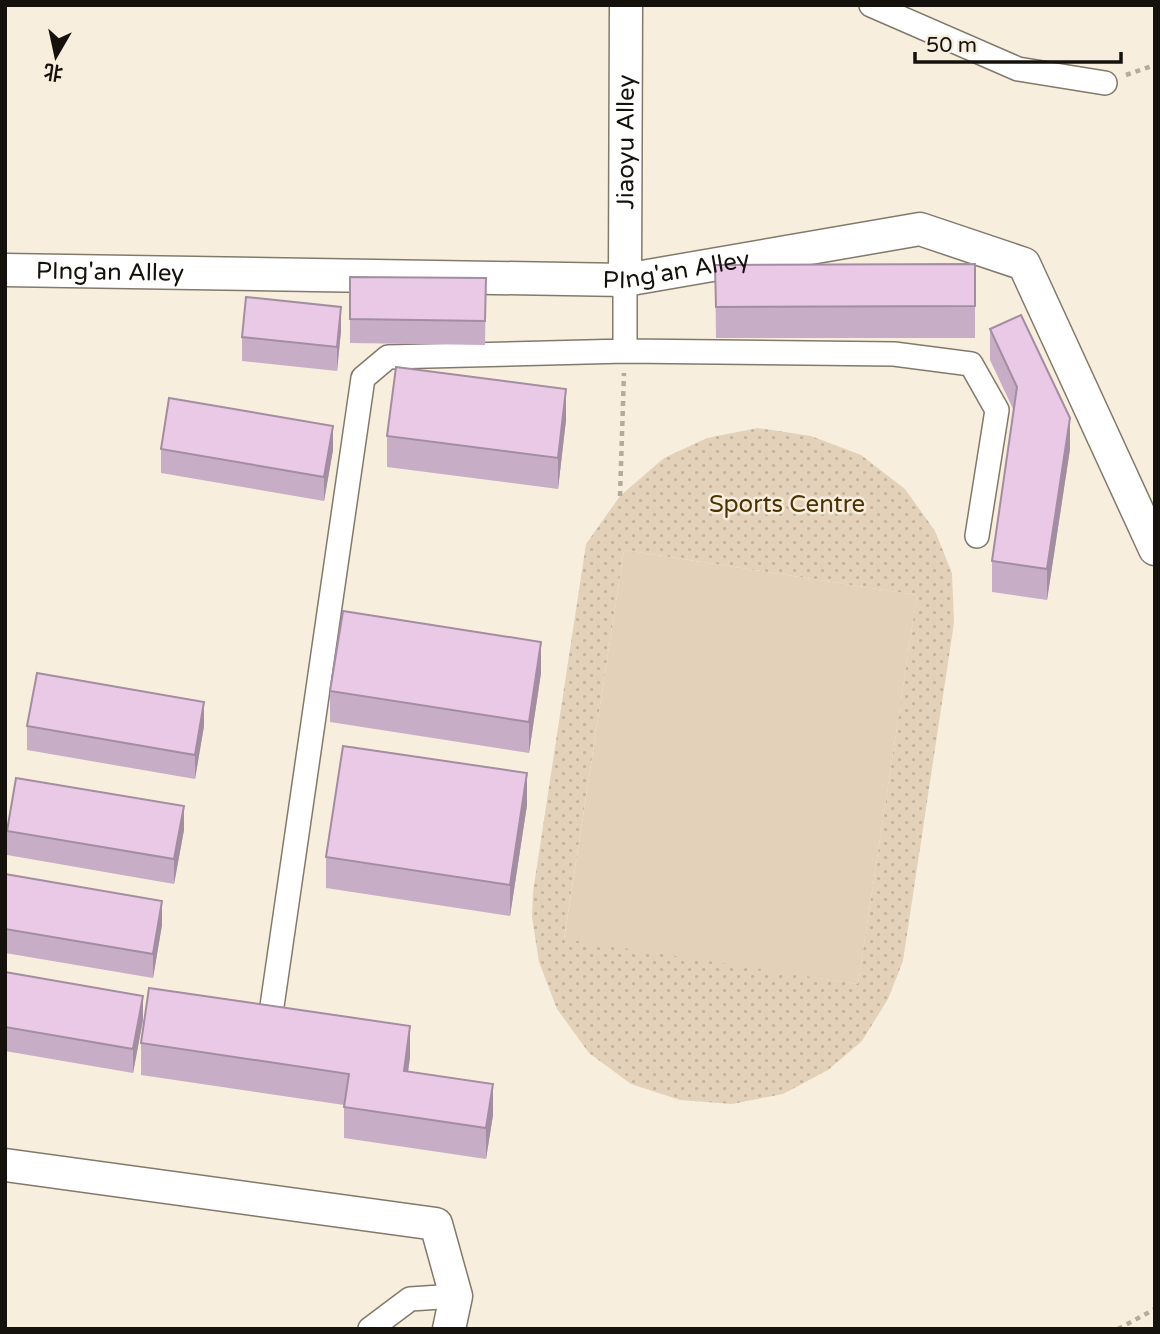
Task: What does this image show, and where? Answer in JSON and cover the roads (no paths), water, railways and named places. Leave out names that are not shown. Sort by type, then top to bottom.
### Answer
[{"type":"street","name":"Jiaoyu Alley","points":[[625,279],[626,5]]},
{"type":"street","points":[[871,5],[1018,69],[1105,83]]},
{"type":"street","name":"PIng'an Alley","points":[[5,270],[625,279],[920,229],[1024,264],[1155,549]]},
{"type":"street","points":[[625,279],[625,351]]},
{"type":"street","points":[[271,1013],[363,378],[388,357],[625,351],[894,354],[971,364],[997,410],[977,536]]},
{"type":"street","points":[[5,1165],[436,1224],[456,1296],[449,1329]]},
{"type":"street","points":[[370,1329],[410,1299],[456,1296]]},
{"type":"park label","name":"Sports Centre","points":[[787,504]]}]
